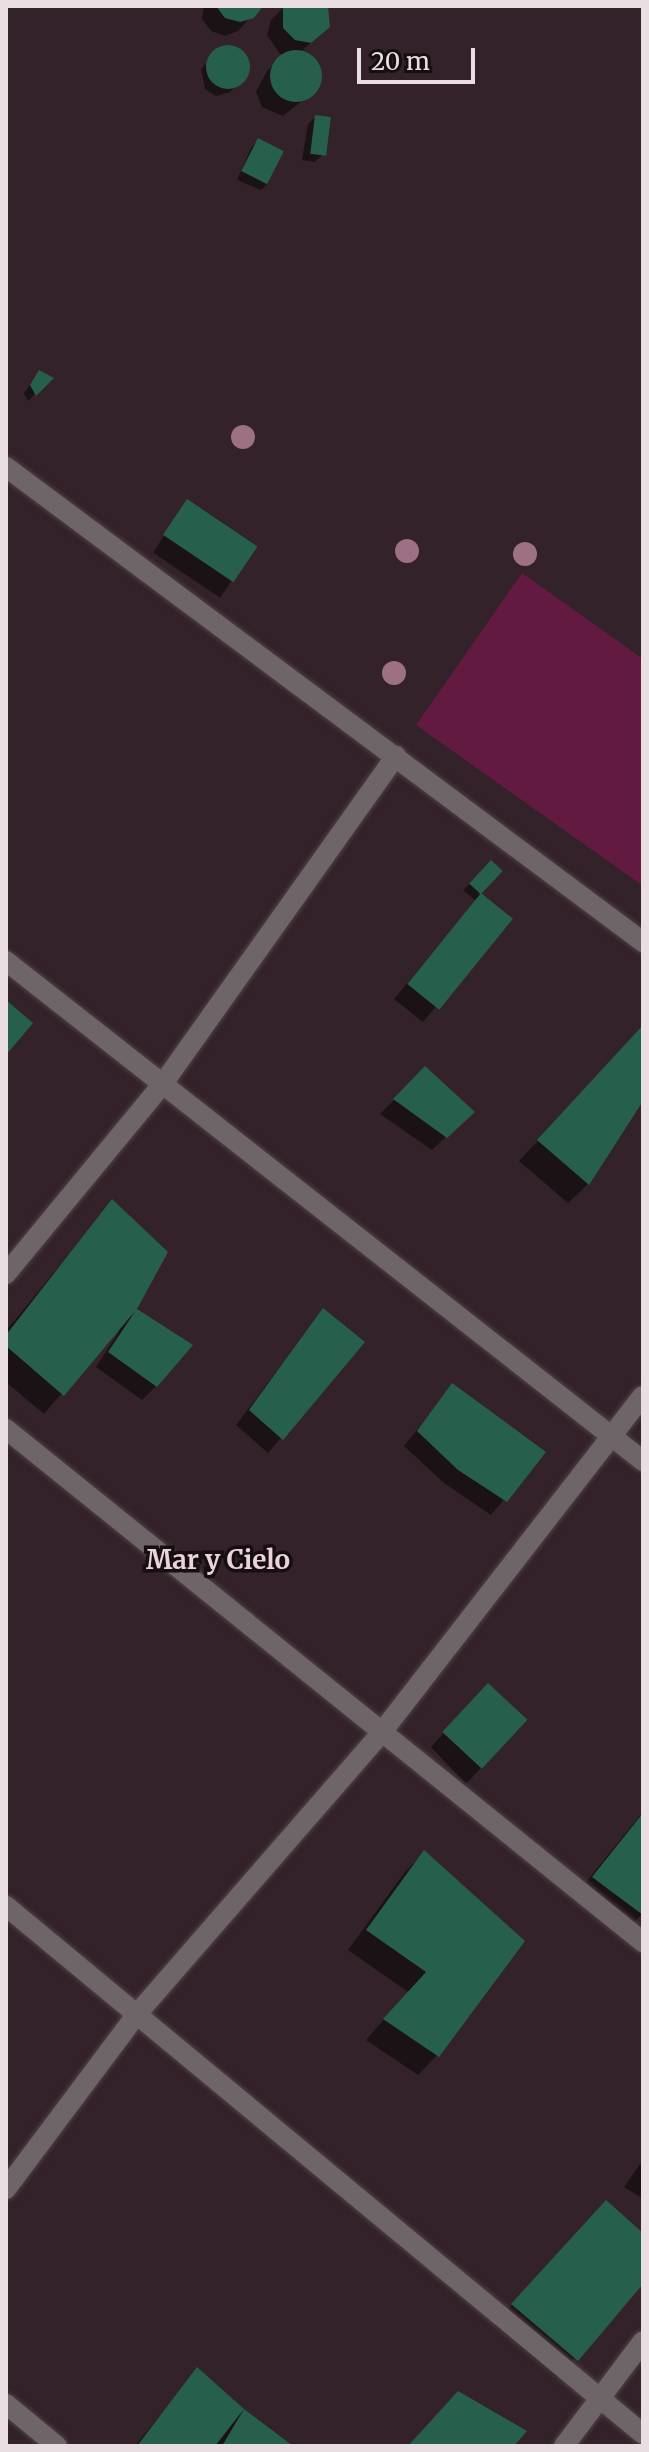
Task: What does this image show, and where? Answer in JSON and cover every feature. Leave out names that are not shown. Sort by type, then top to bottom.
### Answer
[{"type":"street","points":[[6,467],[643,942]]},
{"type":"street","points":[[6,1274],[162,1085],[396,756]]},
{"type":"street","points":[[6,961],[643,1461]]},
{"type":"street","points":[[6,2189],[137,2014],[382,1732],[610,1434],[643,1396]]},
{"type":"street","points":[[6,1429],[643,1942]]},
{"type":"street","points":[[6,1906],[643,2434]]},
{"type":"street","points":[[564,2446],[643,2341]]},
{"type":"street","points":[[6,2404],[57,2446]]},
{"type":"shaded area","points":[[522,573],[643,659],[643,886],[416,725]]},
{"type":"building","points":[[216,6],[263,6],[254,18],[240,22],[225,18]]},
{"type":"building","points":[[283,6],[328,6],[330,27],[311,43],[295,40],[283,28]]},
{"type":"building","points":[[228,45],[243,52],[250,67],[243,82],[228,89],[213,82],[206,67],[213,52]]},
{"type":"building","points":[[296,50],[315,57],[322,76],[315,95],[296,102],[277,95],[270,76],[277,57]]},
{"type":"building","points":[[315,115],[331,117],[326,156],[310,154]]},
{"type":"building","points":[[258,138],[284,151],[267,184],[241,171]]},
{"type":"building","points":[[39,370],[54,378],[36,396],[30,385]]},
{"type":"building","points":[[187,499],[257,547],[233,582],[163,535]]},
{"type":"building","points":[[491,860],[503,871],[481,894],[469,883]]},
{"type":"building","points":[[481,893],[513,919],[439,1010],[407,984]]},
{"type":"building","points":[[6,1000],[33,1023],[6,1055]]},
{"type":"building","points":[[643,1025],[643,1101],[589,1185],[537,1140]]},
{"type":"building","points":[[425,1066],[475,1112],[447,1138],[393,1099]]},
{"type":"building","points":[[112,1199],[168,1252],[137,1309],[193,1345],[157,1387],[108,1352],[136,1310],[64,1396],[6,1346],[6,1335]]},
{"type":"building","points":[[323,1308],[365,1342],[283,1440],[249,1410]]},
{"type":"building","points":[[452,1383],[546,1452],[507,1502],[458,1470],[417,1431]]},
{"type":"building","points":[[488,1683],[527,1720],[482,1769],[442,1732]]},
{"type":"building","points":[[643,1813],[643,1915],[592,1877]]},
{"type":"building","points":[[424,1850],[525,1941],[439,2057],[383,2019],[426,1972],[366,1930]]},
{"type":"building","points":[[606,2200],[643,2233],[643,2284],[578,2361],[511,2304]]},
{"type":"building","points":[[197,2367],[244,2409],[215,2446],[137,2446]]},
{"type":"building","points":[[458,2391],[527,2431],[514,2446],[408,2446]]},
{"type":"building","points":[[244,2409],[293,2446],[222,2446]]},
{"type":"district","name":"Mar y Cielo","points":[[218,1560]]}]
